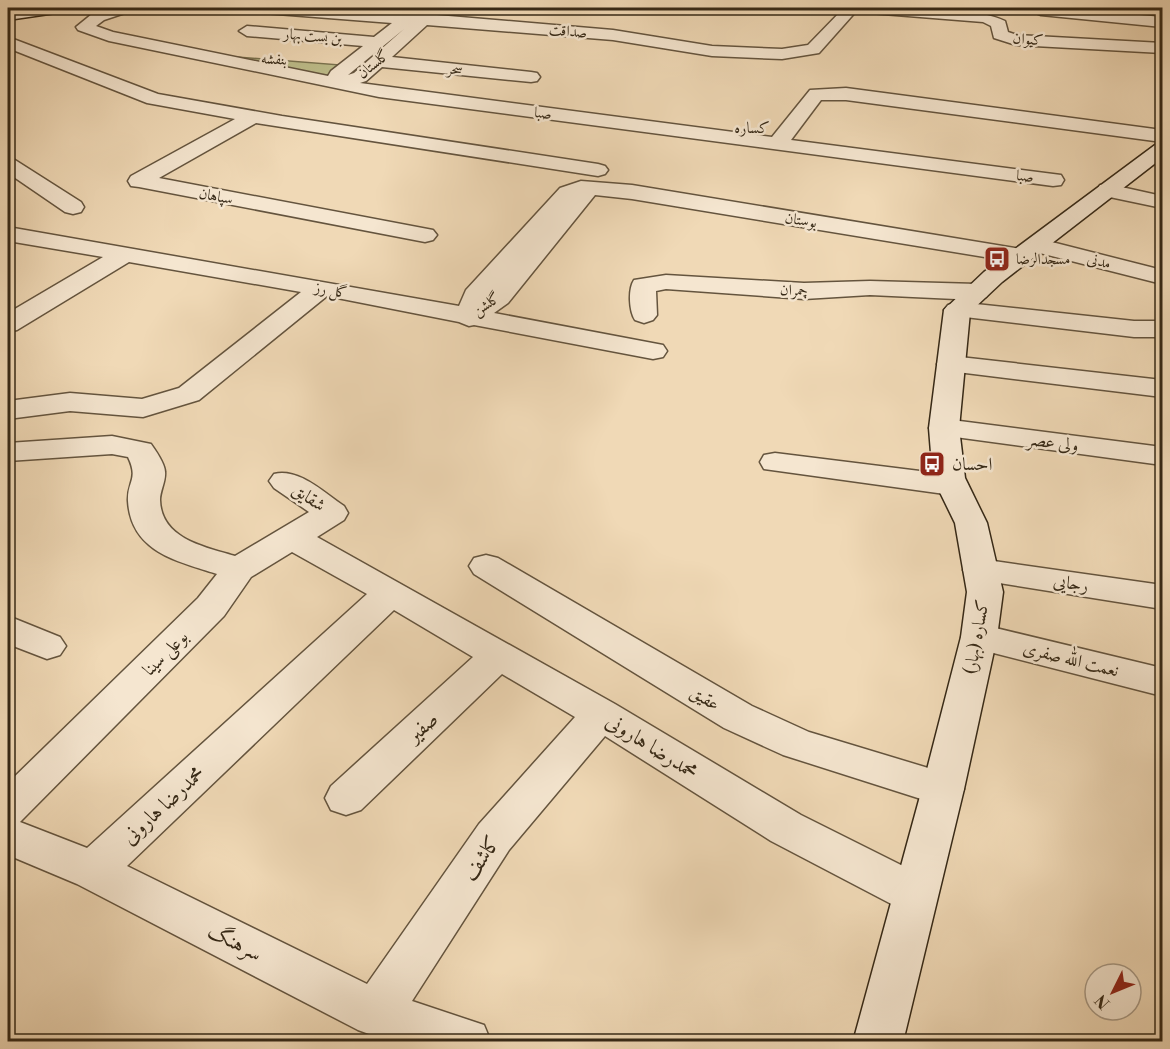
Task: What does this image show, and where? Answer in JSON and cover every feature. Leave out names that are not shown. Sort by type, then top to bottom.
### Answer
[{"type":"street","points":[[8,15],[56,8]]},
{"type":"street","name":"صبا","points":[[126,8],[98,17],[84,27],[109,36],[379,92],[1053,180]]},
{"type":"street","name":"صداقت","points":[[264,8],[614,35],[711,51],[782,54],[813,49],[852,8]]},
{"type":"street","name":"کیوان","points":[[870,8],[986,18],[999,24],[1000,35],[1016,40],[1162,48]]},
{"type":"street","points":[[1041,10],[1162,22]]},
{"type":"street","name":"گلستان","points":[[416,18],[378,61],[360,77],[339,84],[337,75],[378,42],[416,18]]},
{"type":"street","name":"بن بست بهار","points":[[247,31],[378,42]]},
{"type":"street","points":[[8,42],[154,99],[598,170]]},
{"type":"street","name":"بنفشه","points":[[196,55],[352,63]]},
{"type":"street","name":"سحر","points":[[378,61],[531,77]]},
{"type":"street","points":[[777,144],[816,94],[846,94],[1162,136]]},
{"type":"street","name":"سپاهان","points":[[255,116],[139,181],[424,235]]},
{"type":"street","name":"گلشن","points":[[469,318],[499,298],[584,195],[580,187],[637,126]]},
{"type":"street","points":[[967,301],[1028,250],[1162,149]]},
{"type":"street","points":[[8,165],[73,207]]},
{"type":"street","name":"بوستان","points":[[580,187],[632,192],[1028,250]]},
{"type":"street","points":[[1108,190],[1162,202]]},
{"type":"street","name":"گل رز","points":[[8,234],[322,288],[469,318],[653,351]]},
{"type":"street","name":"مدنی","points":[[1028,250],[1162,277]]},
{"type":"street","points":[[13,317],[124,255]]},
{"type":"street","name":"چمران","points":[[644,315],[643,285],[666,282],[804,291],[870,288],[967,301]]},
{"type":"street","points":[[8,410],[70,402],[143,408],[189,394],[322,288]]},
{"type":"street","points":[[967,301],[1134,329],[1162,329]]},
{"type":"street","name":"کساره (بهار)","points":[[878,1041],[944,789],[979,637],[985,592],[971,523],[949,478],[944,428],[951,364],[967,301]]},
{"type":"street","points":[[951,364],[1162,389]]},
{"type":"street","name":"ولی عصر","points":[[944,428],[1162,456]]},
{"type":"street","points":[[8,452],[112,445],[140,450],[150,471],[144,500],[151,529],[178,550],[239,569]]},
{"type":"street","points":[[775,462],[952,485]]},
{"type":"street","name":"شقایق","points":[[285,481],[332,513]]},
{"type":"street","name":"بوعلی سینا","points":[[8,809],[203,615],[239,569],[332,513]]},
{"type":"street","name":"محمدرضا هارونی","points":[[293,538],[601,714],[786,828],[915,894]]},
{"type":"street","name":"عقیق","points":[[486,566],[738,717],[797,744],[944,789]]},
{"type":"street","name":"رجایی","points":[[980,570],[1162,597]]},
{"type":"street","name":"محمدرضا هارونی","points":[[93,870],[391,592]]},
{"type":"street","points":[[8,629],[47,646]]},
{"type":"street","name":"نعمت الله صفری","points":[[979,637],[1162,682]]},
{"type":"street","name":"صفیر","points":[[346,798],[497,656]]},
{"type":"street","name":"کاشف","points":[[376,1013],[494,837],[601,714]]},
{"type":"street","name":"سرهنگ","points":[[8,836],[93,870],[376,1013],[466,1041]]},
{"type":"green space","points":[[224,56],[341,65],[327,77]]},
{"type":"place","name":"مسجدالرضا","points":[[997,259]]},
{"type":"place","name":"احسان","points":[[932,464]]},
{"type":"district","name":"کساره","points":[[752,127]]}]
